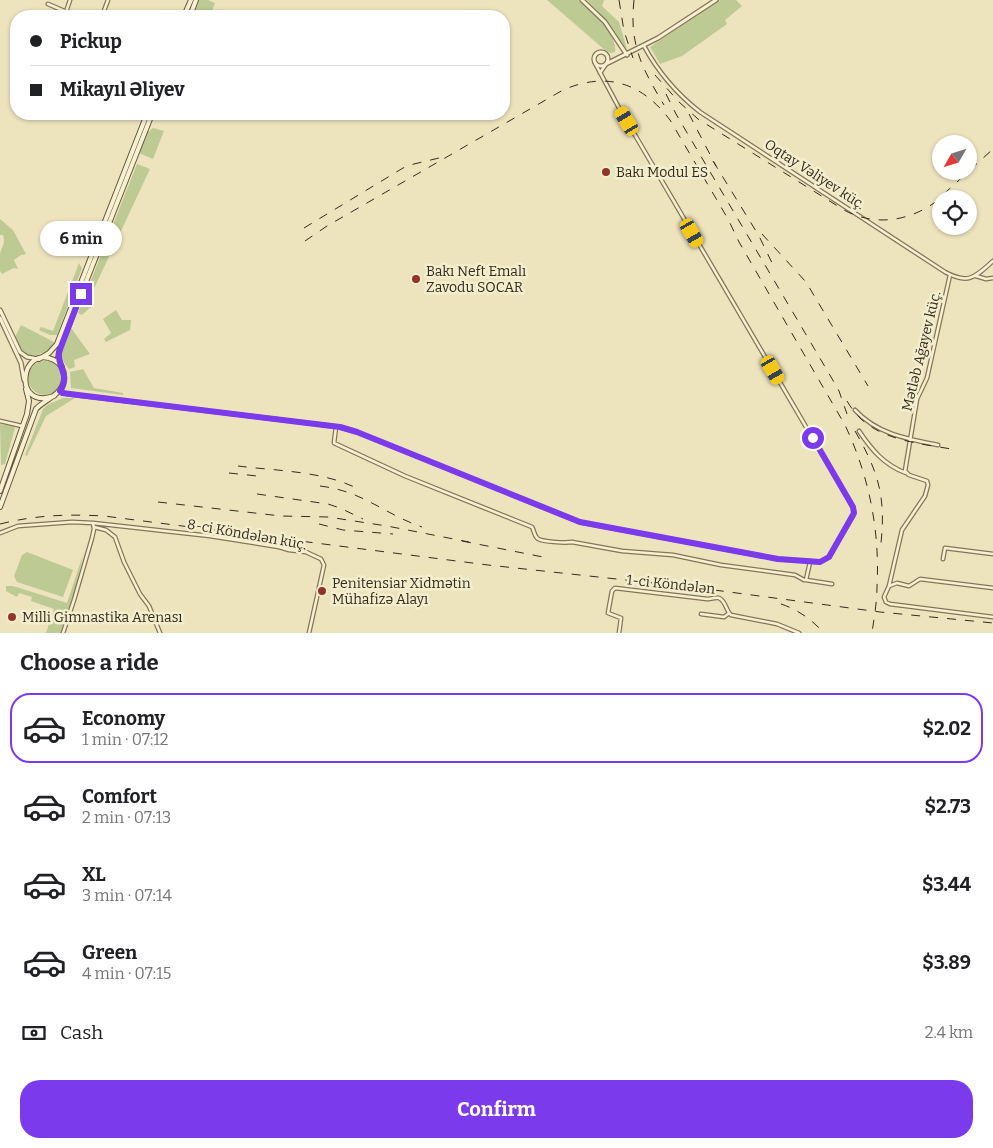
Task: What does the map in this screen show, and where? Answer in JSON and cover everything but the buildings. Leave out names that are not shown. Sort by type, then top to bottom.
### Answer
[{"type":"main road","points":[[0,491],[23,427],[29,404],[24,377],[27,368],[49,354],[57,344],[145,120]]},
{"type":"main road","points":[[0,507],[36,410],[60,391],[64,382],[64,372],[58,358],[60,348],[150,120]]},
{"type":"main road","points":[[39,359],[49,358],[62,368]]},
{"type":"main road","points":[[25,382],[31,393],[36,396],[42,398],[54,396]]},
{"type":"street","points":[[582,0],[605,22],[627,54]]},
{"type":"street","points":[[594,63],[601,66],[644,46],[716,0]]},
{"type":"street","points":[[48,4],[60,10]]},
{"type":"street","name":"Oqtay Vəliyev küç.","points":[[644,46],[653,62],[670,83],[700,112],[950,275],[968,278],[976,276],[986,279],[993,278]]},
{"type":"street","points":[[60,391],[67,394],[336,427],[357,432],[580,522],[778,559],[820,562],[829,557],[853,516],[853,507],[594,63],[595,55],[603,53],[607,56],[606,64],[600,72]]},
{"type":"street","points":[[976,276],[993,260]]},
{"type":"street","name":"Mətləb Ağayev küç.","points":[[906,473],[917,399],[927,378],[950,275]]},
{"type":"street","points":[[0,310],[20,352],[27,357],[39,359]]},
{"type":"street","points":[[0,318],[21,363],[25,382]]},
{"type":"street","points":[[854,410],[878,429],[911,440],[938,445]]},
{"type":"street","points":[[0,421],[23,427]]},
{"type":"street","points":[[336,427],[334,443],[405,476],[532,527],[536,538],[540,540],[572,542],[622,552],[673,555],[721,565],[795,575],[804,580],[832,584]]},
{"type":"street","points":[[859,431],[885,462],[906,473],[926,480],[928,485],[925,496],[903,528],[889,586],[884,597],[886,602],[993,617]]},
{"type":"street","points":[[0,533],[18,526],[72,522],[93,523],[94,527],[63,633]]},
{"type":"street","name":"8-ci Köndələn küç.","points":[[93,523],[201,535],[306,552],[321,560],[324,565],[309,633]]},
{"type":"street","points":[[94,527],[106,530],[115,537],[124,562],[140,594],[149,606],[160,633]]},
{"type":"street","points":[[943,559],[945,548],[993,554]]},
{"type":"street","points":[[806,580],[810,562]]},
{"type":"street","points":[[889,586],[897,583],[909,586],[920,579],[993,588]]},
{"type":"street","name":"1-ci Köndələn","points":[[619,633],[621,618],[608,613],[612,591],[615,588],[719,598],[723,601],[728,614]]},
{"type":"street","points":[[701,614],[724,618],[728,614],[784,626],[799,633]]},
{"type":"green space","points":[[199,0],[208,0],[215,3],[212,10],[195,10]]},
{"type":"green space","points":[[547,0],[578,0],[608,30],[615,45],[615,52],[606,51]]},
{"type":"green space","points":[[587,0],[604,0],[602,6],[619,22],[627,49],[609,23]]},
{"type":"green space","points":[[720,0],[736,0],[742,6],[725,20],[727,24],[682,56],[660,64],[650,47]]},
{"type":"green space","points":[[153,128],[164,131],[153,159],[139,153],[147,133]]},
{"type":"green space","points":[[137,164],[150,169],[91,295],[93,305],[82,315],[78,313]]},
{"type":"green space","points":[[0,219],[13,230],[26,254],[14,260],[18,269],[14,268],[2,274],[0,271],[0,255],[4,241],[3,235],[0,235]]},
{"type":"green space","points":[[79,263],[82,268],[57,335],[50,335],[39,330],[41,327],[53,331]]},
{"type":"green space","points":[[116,310],[122,320],[131,320],[130,330],[106,342],[104,339],[111,333],[103,319]]},
{"type":"green space","points":[[21,325],[54,342],[47,354],[42,353],[31,357],[21,352],[14,339]]},
{"type":"green space","points":[[71,328],[90,354],[74,360],[75,367],[69,369],[60,357]]},
{"type":"green space","points":[[45,361],[57,366],[62,378],[57,390],[45,395],[33,390],[28,378],[33,366]]},
{"type":"green space","points":[[83,369],[94,388],[123,393],[123,395],[71,388],[70,372]]},
{"type":"green space","points":[[63,398],[75,398],[46,416],[27,456],[25,455],[43,409],[47,405]]},
{"type":"green space","points":[[0,424],[15,428],[5,464],[1,465]]},
{"type":"green space","points":[[27,552],[73,570],[63,597],[17,582],[14,576],[22,555]]},
{"type":"green space","points":[[84,552],[75,591],[61,633],[46,633],[54,609],[31,601],[32,597],[19,593],[17,597],[6,591],[6,586],[13,586],[67,603]]},
{"type":"railway","points":[[619,0],[624,31],[633,58]]},
{"type":"railway","points":[[634,0],[633,30],[635,43],[649,79],[664,105]]},
{"type":"railway","points":[[655,75],[679,102],[698,119],[844,210],[866,218],[890,220],[924,209],[934,203],[993,149]]},
{"type":"railway","points":[[305,241],[327,226],[563,90],[594,81],[609,81],[623,84],[648,97],[670,120],[845,425],[853,444],[861,464],[875,524],[877,593],[872,633]]},
{"type":"railway","points":[[666,94],[839,391],[847,414]]},
{"type":"railway","points":[[689,114],[716,166]]},
{"type":"railway","points":[[304,228],[403,168],[439,158]]},
{"type":"railway","points":[[713,161],[759,236],[774,267]]},
{"type":"railway","points":[[762,234],[806,282],[868,386]]},
{"type":"railway","points":[[847,401],[861,419],[882,433],[919,444],[957,450]]},
{"type":"railway","points":[[855,431],[875,472],[878,484],[882,511],[881,543]]},
{"type":"railway","points":[[238,466],[317,475],[360,490]]},
{"type":"railway","points":[[229,473],[257,476]]},
{"type":"railway","points":[[320,486],[349,493],[422,527]]},
{"type":"railway","points":[[257,494],[328,504],[363,519]]},
{"type":"railway","points":[[158,502],[281,516],[328,517],[469,542]]},
{"type":"railway","points":[[0,524],[52,516],[104,516],[488,565],[699,588],[880,612],[993,623]]},
{"type":"railway","points":[[319,524],[343,530],[393,534]]},
{"type":"railway","points":[[462,541],[548,558]]},
{"type":"railway","points":[[781,604],[805,616],[824,633]]},
{"type":"place","name":"Bakı Modul ES","points":[[606,172]]},
{"type":"place","name":"Bakı Neft Emalı Zavodu SOCAR","points":[[416,279]]},
{"type":"place","name":"Penitensiar Xidmətin Mühafizə Alayı","points":[[322,591]]},
{"type":"place","name":"Milli Gimnastika Arenası","points":[[12,617]]},
{"type":"route","points":[[81,294],[59,352],[58,358],[65,377],[60,391],[62,393],[340,427],[357,432],[587,524],[778,559],[820,562],[827,560],[854,513],[853,507],[813,438]]}]
